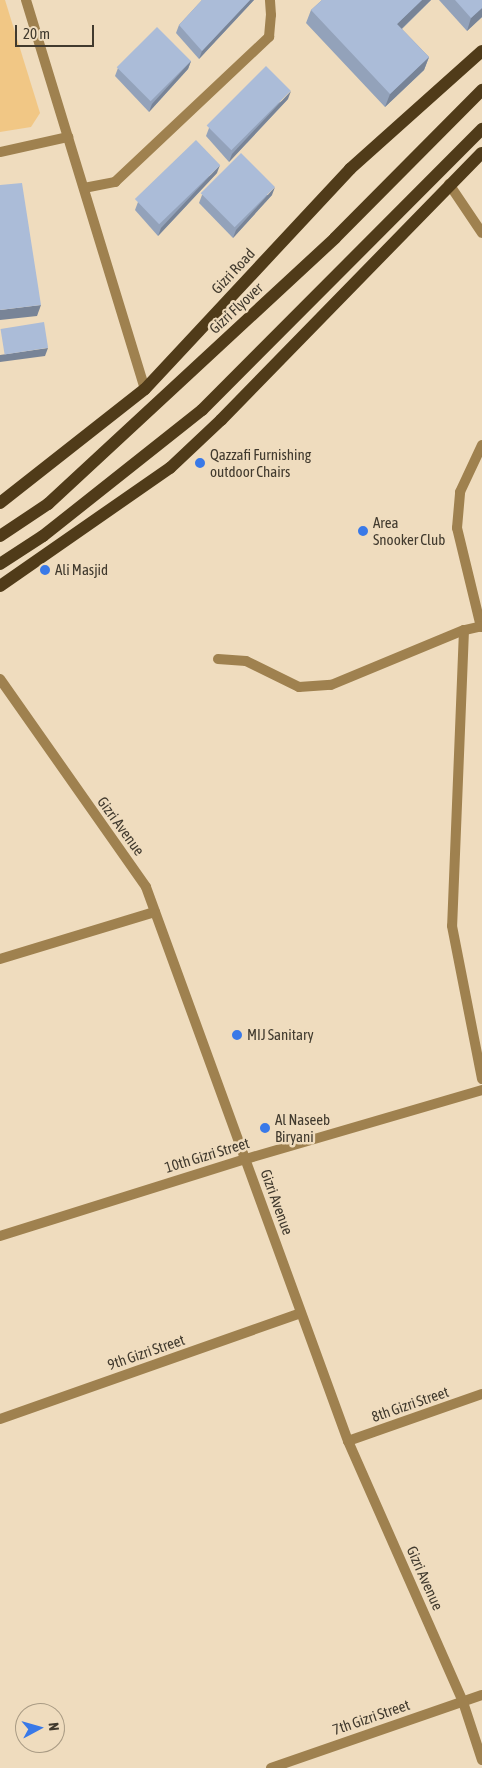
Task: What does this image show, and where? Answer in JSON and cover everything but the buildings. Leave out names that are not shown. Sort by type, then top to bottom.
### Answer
[{"type":"main road","name":"Gizri Road","points":[[0,504],[145,389],[350,169],[482,51]]},
{"type":"main road","name":"Gizri Flyover","points":[[0,536],[48,504],[335,238],[482,90]]},
{"type":"main road","points":[[0,564],[43,536],[202,410],[482,129]]},
{"type":"main road","points":[[0,586],[170,468],[221,420],[449,184],[482,153]]},
{"type":"street","points":[[26,0],[145,389]]},
{"type":"street","points":[[84,188],[114,182],[269,37],[270,0]]},
{"type":"street","points":[[0,152],[68,137]]},
{"type":"street","points":[[449,184],[482,233]]},
{"type":"street","points":[[218,660],[246,661],[299,688],[331,685],[464,630],[481,626],[457,528],[460,492],[482,445]]},
{"type":"street","points":[[464,630],[452,926],[482,1079]]},
{"type":"street","name":"Gizri Avenue","points":[[0,679],[146,887],[348,1441],[463,1702],[482,1760]]},
{"type":"street","points":[[0,958],[155,912]]},
{"type":"street","name":"10th Gizri Street","points":[[0,1236],[246,1159],[482,1090]]},
{"type":"street","name":"9th Gizri Street","points":[[0,1419],[301,1313]]},
{"type":"street","name":"8th Gizri Street","points":[[348,1441],[482,1394]]},
{"type":"street","name":"7th Gizri Street","points":[[271,1768],[482,1695]]},
{"type":"shaded area","points":[[0,0],[5,0],[40,113],[31,127],[0,132]]},
{"type":"place","name":"Qazzafi Furnishing outdoor Chairs","points":[[200,463]]},
{"type":"place","name":"Area Snooker Club","points":[[363,531]]},
{"type":"place","name":"Ali Masjid","points":[[45,570]]},
{"type":"place","name":"MIJ Sanitary","points":[[237,1035]]},
{"type":"place","name":"Al Naseeb Biryani","points":[[265,1128]]}]
